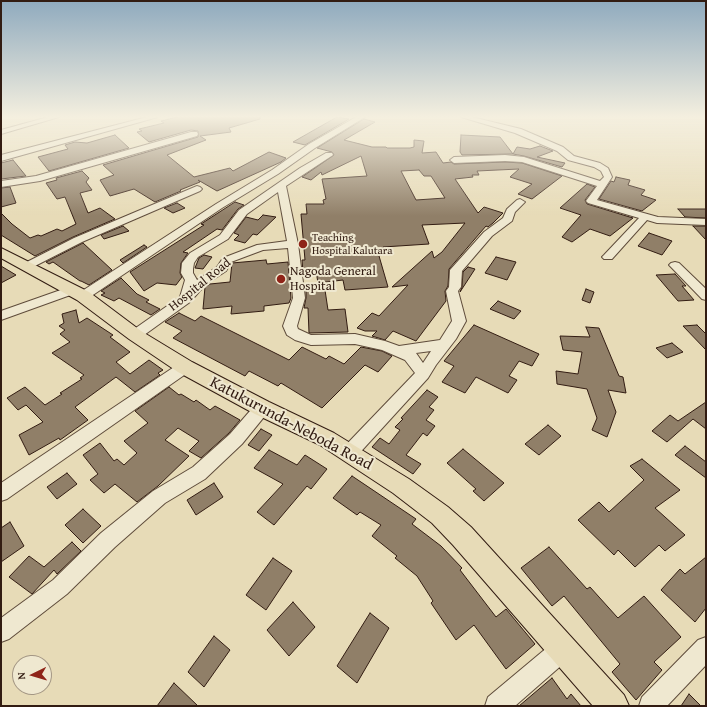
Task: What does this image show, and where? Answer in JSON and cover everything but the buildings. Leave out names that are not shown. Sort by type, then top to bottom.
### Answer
[{"type":"main road","name":"Katukurunda-Neboda Road","points":[[1,252],[77,293],[185,367],[262,408],[327,439],[401,486],[440,515],[471,546],[613,706]]},
{"type":"street","points":[[1,158],[28,150]]},
{"type":"street","points":[[1,184],[37,179],[138,150]]},
{"type":"street","points":[[1,316],[77,293],[276,172],[306,150]]},
{"type":"street","points":[[561,150],[571,158],[597,165],[605,170],[608,177],[591,201],[645,217],[669,222],[706,222]]},
{"type":"street","points":[[186,299],[191,280],[187,273],[187,268],[191,258],[224,237],[243,212],[303,170],[329,155]]},
{"type":"street","points":[[454,160],[505,158],[524,160],[532,164],[603,185]]},
{"type":"street","points":[[282,186],[293,244],[299,298],[290,326],[292,332],[300,337],[311,340],[355,339],[400,351],[410,356],[423,374]]},
{"type":"street","points":[[26,266],[78,240],[198,189]]},
{"type":"street","points":[[349,453],[423,374],[430,360],[451,336],[459,321],[452,292],[455,287],[456,270],[488,234],[508,219],[510,211],[520,202]]},
{"type":"street","points":[[608,256],[645,217]]},
{"type":"street","name":"Hospital Road","points":[[135,334],[186,299],[201,282],[222,269],[227,260],[261,248],[293,244]]},
{"type":"street","points":[[675,265],[706,296]]},
{"type":"street","points":[[400,351],[444,344]]},
{"type":"street","points":[[1,494],[185,367]]},
{"type":"street","points":[[1,631],[60,587],[108,540],[159,497],[199,474],[236,439],[262,408]]},
{"type":"street","points":[[651,706],[706,648]]},
{"type":"street","points":[[496,706],[563,649]]},
{"type":"place","name":"Teaching Hospital Kalutara","points":[[303,244]]},
{"type":"place","name":"Nagoda General Hospital","points":[[281,279]]}]
